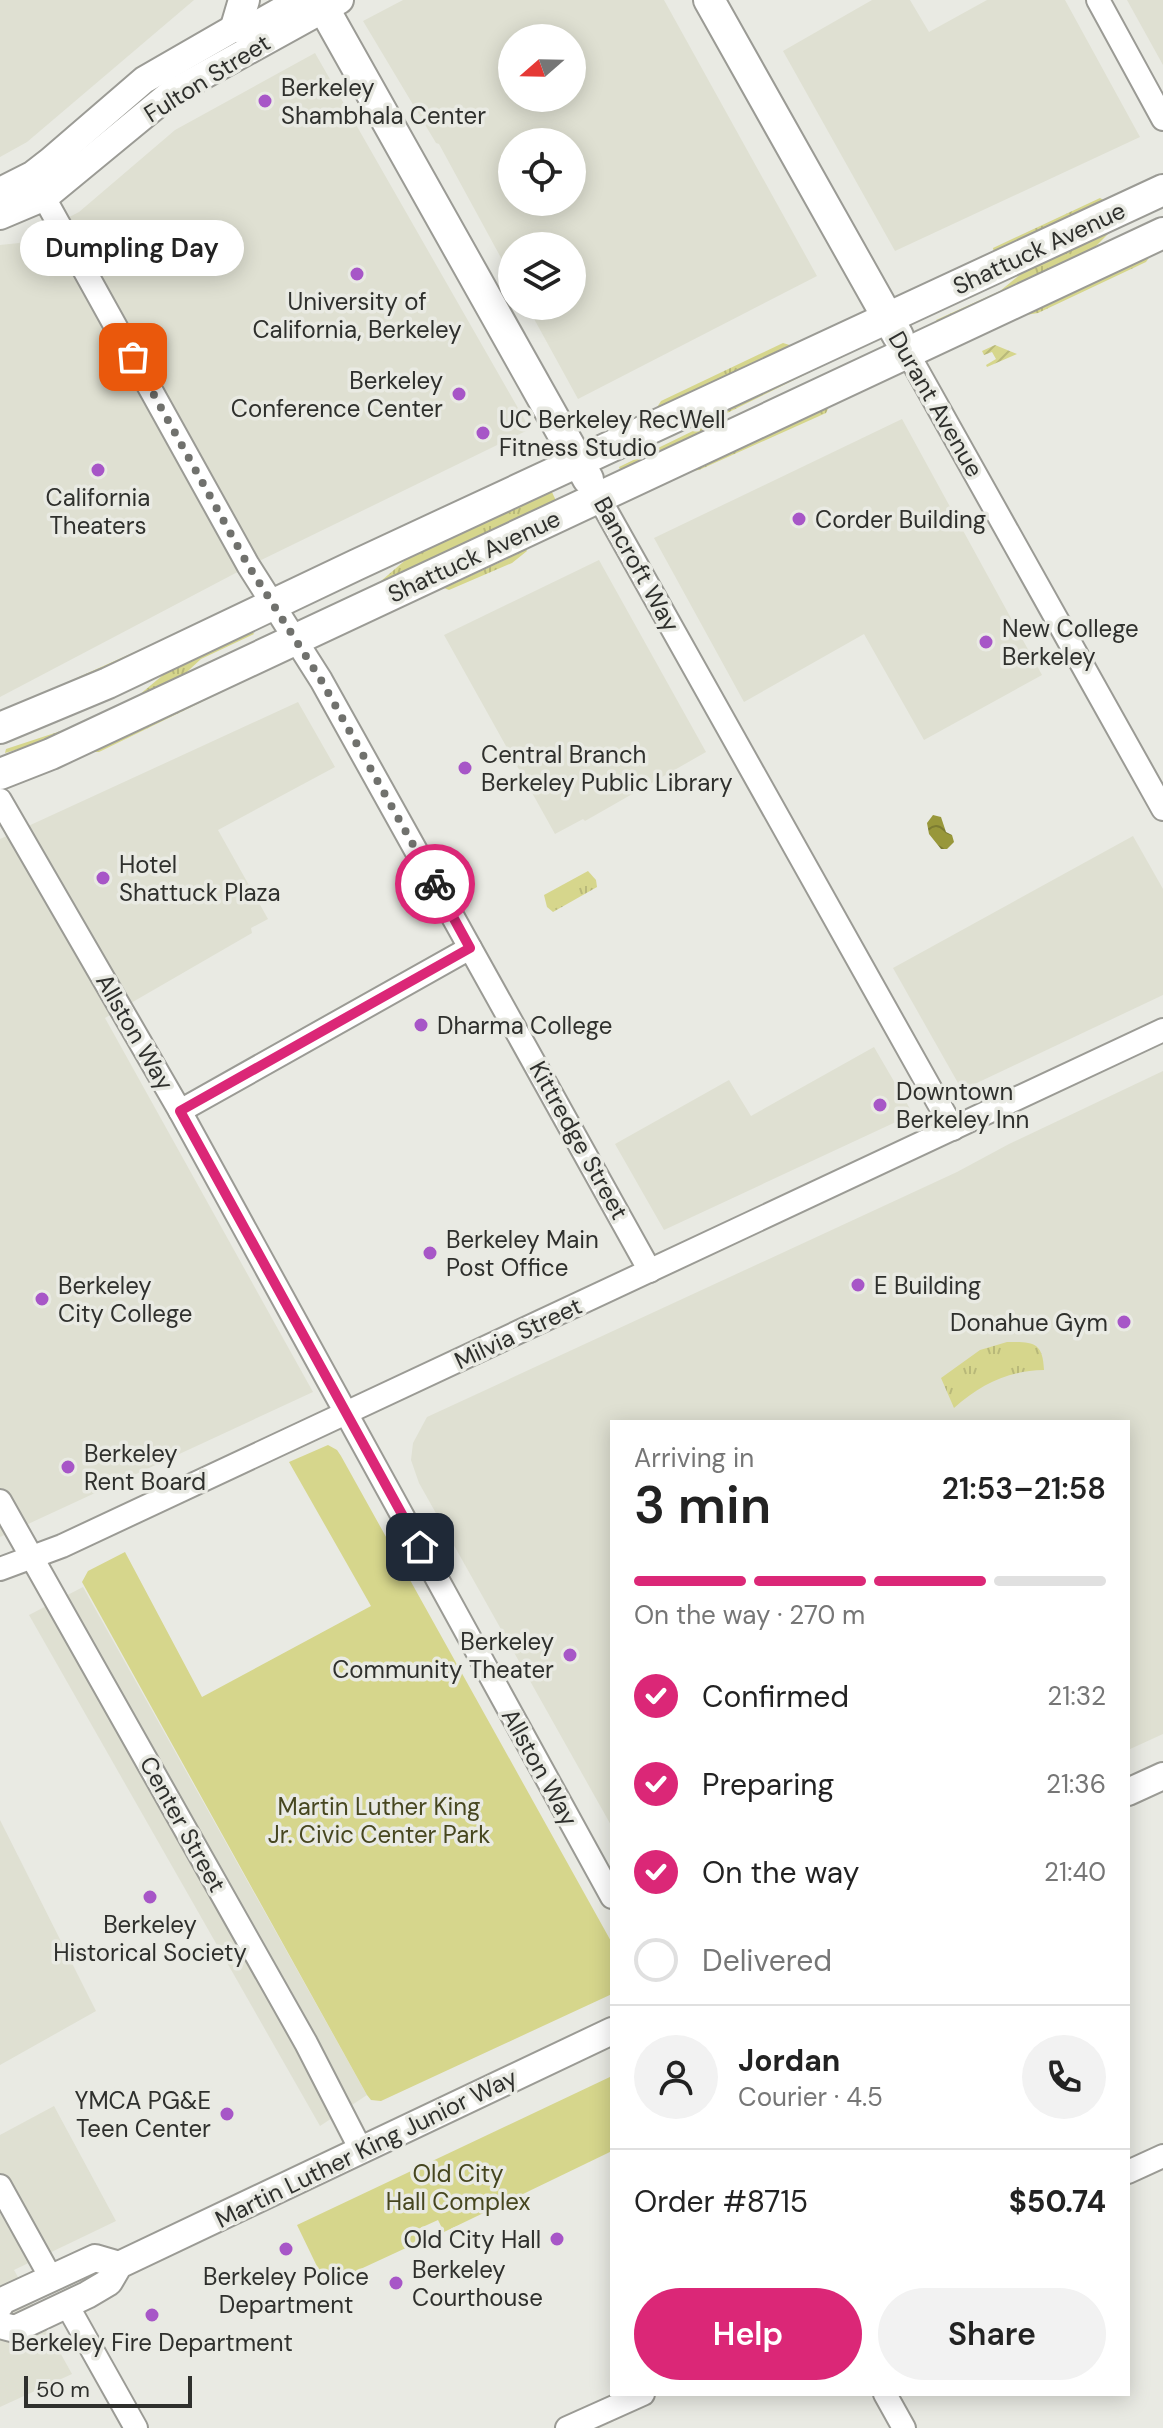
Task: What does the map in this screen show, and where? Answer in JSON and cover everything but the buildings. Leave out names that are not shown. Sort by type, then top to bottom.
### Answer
[{"type":"main road","name":"Durant Avenue","points":[[709,0],[907,352]]},
{"type":"main road","name":"Bancroft Way","points":[[321,2],[599,498]]},
{"type":"main road","name":"Shattuck Avenue","points":[[0,728],[108,683],[1163,190]]},
{"type":"main road","name":"Shattuck Avenue","points":[[0,774],[51,754],[1163,233]]},
{"type":"street","points":[[1098,0],[1163,119]]},
{"type":"street","name":"Fulton Street","points":[[38,186],[144,80],[240,14],[259,23],[321,2]]},
{"type":"street","name":"Fulton Street","points":[[38,186],[170,94],[321,2]]},
{"type":"street","points":[[0,191],[38,186]]},
{"type":"street","points":[[0,216],[38,186]]},
{"type":"street","name":"Kittredge Street","points":[[38,186],[248,565],[328,694],[650,1271]]},
{"type":"street","name":"Durant Avenue","points":[[907,352],[1163,809]]},
{"type":"street","name":"Bancroft Way","points":[[599,498],[953,1129]]},
{"type":"street","name":"Allston Way","points":[[0,800],[180,1111],[610,1893]]},
{"type":"street","points":[[180,1111],[470,948]]},
{"type":"street","name":"Milvia Street","points":[[0,1569],[62,1546],[1163,1030]]},
{"type":"street","name":"Center Street","points":[[0,1501],[306,2043],[361,2150]]},
{"type":"street","points":[[1130,1791],[1163,1776]]},
{"type":"street","name":"Martin Luther King Junior Way","points":[[0,2325],[15,2329],[67,2305],[109,2282],[119,2265],[610,2032]]},
{"type":"street","points":[[1130,2171],[1163,2156]]},
{"type":"street","points":[[0,2186],[51,2278]]},
{"type":"street","name":"Martin Luther King Junior Way","points":[[0,2305],[2,2301],[95,2258],[119,2265]]},
{"type":"street","points":[[67,2305],[136,2428]]},
{"type":"street","points":[[567,2428],[639,2396]]},
{"type":"street","points":[[886,2396],[904,2428]]},
{"type":"shaded area","points":[[0,0],[194,0],[27,142],[0,157]]},
{"type":"shaded area","points":[[403,0],[664,0],[817,276],[578,399],[535,320],[586,320],[586,232],[498,232],[498,252],[363,21]]},
{"type":"shaded area","points":[[872,0],[910,0],[929,32],[987,0],[1065,0],[1140,137],[895,251],[783,51]]},
{"type":"shaded area","points":[[1127,0],[1163,0],[1163,65]]},
{"type":"shaded area","points":[[315,53],[530,429],[249,566],[0,697],[0,245],[19,243],[79,212],[175,130]]},
{"type":"shaded area","points":[[902,419],[1042,675],[924,740],[864,634],[744,702],[654,538]]},
{"type":"shaded area","points":[[599,560],[706,752],[585,821],[583,819],[555,834],[444,635]]},
{"type":"shaded area","points":[[298,702],[335,767],[218,830],[268,919],[251,928],[252,933],[105,1018],[313,1392],[0,1537],[0,839]]},
{"type":"shaded area","points":[[1133,836],[1163,889],[1163,995],[962,1090],[893,968]]},
{"type":"shaded area","points":[[874,1047],[913,1114],[664,1230],[615,1144],[729,1080],[751,1116]]},
{"type":"shaded area","points":[[1163,1071],[1163,1734],[1130,1749],[1130,1420],[610,1420],[610,1823],[419,1483],[411,1460],[413,1443],[427,1417],[957,1172]]},
{"type":"shaded area","points":[[83,1587],[367,2095],[320,2126],[29,1615]]},
{"type":"shaded area","points":[[0,1820],[96,2011],[0,2065]]},
{"type":"shaded area","points":[[54,2106],[116,2221],[14,2270],[72,2374],[0,2407],[0,2135]]},
{"type":"green space","points":[[1100,198],[1107,202],[994,254],[993,248]]},
{"type":"green space","points":[[1163,202],[1163,207],[1111,231],[1086,256],[938,324],[936,320],[1000,291],[1033,264]]},
{"type":"green space","points":[[1151,255],[1146,262],[1038,313],[1026,315],[1026,311]]},
{"type":"green space","points":[[783,343],[793,346],[654,412],[661,401]]},
{"type":"green space","points":[[995,345],[1017,354],[987,367],[996,359],[992,352],[984,355],[982,351]]},
{"type":"green space","points":[[856,346],[857,349],[721,416],[694,439],[621,473],[619,467],[697,429],[716,412]]},
{"type":"green space","points":[[830,405],[826,413],[699,470],[688,471]]},
{"type":"green space","points":[[551,490],[558,505],[374,587],[409,557]]},
{"type":"green space","points":[[524,545],[527,551],[512,563],[449,590],[444,588],[507,559],[511,547]]},
{"type":"green space","points":[[186,629],[188,632],[61,688],[61,685]]},
{"type":"green space","points":[[252,631],[254,634],[201,659],[176,682],[43,742],[5,753],[6,749],[76,726],[139,695],[169,670]]},
{"type":"green space","points":[[215,689],[224,691],[99,752],[81,752]]},
{"type":"green space","points":[[588,871],[596,880],[597,887],[553,912],[547,907],[544,895]]},
{"type":"green space","points":[[1007,1342],[1029,1343],[1038,1348],[1044,1370],[995,1380],[954,1408],[941,1378],[980,1350]]},
{"type":"green space","name":"Martin Luther King Jr. Civic Center Park","points":[[328,1445],[337,1450],[610,1939],[610,1995],[381,2101],[371,2100],[367,2095],[82,1582],[88,1571],[125,1552],[202,1697],[371,1606],[289,1462]]},
{"type":"green space","name":"Old City Hall Complex","points":[[610,2077],[610,2152],[444,2232],[438,2220],[416,2230],[421,2241],[326,2285],[297,2225]]},
{"type":"water","points":[[933,815],[941,817],[946,832],[952,835],[954,842],[947,849],[941,849],[929,834],[927,823]]},
{"type":"way so far","points":[[133,357],[248,565],[321,680],[435,884]]},
{"type":"place","name":"Berkeley Shambhala Center","points":[[265,101]]},
{"type":"place","name":"University of California, Berkeley","points":[[357,274]]},
{"type":"place","name":"Dumpling Day","points":[[133,357]]},
{"type":"place","name":"Berkeley Conference Center","points":[[459,394]]},
{"type":"place","name":"UC Berkeley RecWell Fitness Studio","points":[[483,433]]},
{"type":"place","name":"California Theaters","points":[[98,470]]},
{"type":"place","name":"Corder Building","points":[[799,519]]},
{"type":"place","name":"New College Berkeley","points":[[986,642]]},
{"type":"place","name":"Central Branch Berkeley Public Library","points":[[465,768]]},
{"type":"place","name":"Hotel Shattuck Plaza","points":[[103,878]]},
{"type":"place","name":"Dharma College","points":[[421,1025]]},
{"type":"place","name":"Downtown Berkeley Inn","points":[[880,1105]]},
{"type":"place","name":"Berkeley Main Post Office","points":[[430,1253]]},
{"type":"place","name":"E Building","points":[[858,1285]]},
{"type":"place","name":"Berkeley City College","points":[[42,1299]]},
{"type":"place","name":"Donahue Gym","points":[[1124,1322]]},
{"type":"place","name":"Berkeley Rent Board","points":[[68,1467]]},
{"type":"place","name":"Berkeley Community Theater","points":[[570,1655]]},
{"type":"place","name":"Berkeley Historical Society","points":[[150,1897]]},
{"type":"place","name":"YMCA PG&E Teen Center","points":[[227,2114]]},
{"type":"place","name":"Old City Hall","points":[[557,2239]]},
{"type":"place","name":"Berkeley Police Department","points":[[286,2249]]},
{"type":"place","name":"Berkeley Courthouse","points":[[396,2283]]},
{"type":"place","name":"Berkeley Fire Department","points":[[152,2315]]},
{"type":"route","points":[[420,1547],[180,1111],[470,948],[435,884]]}]
